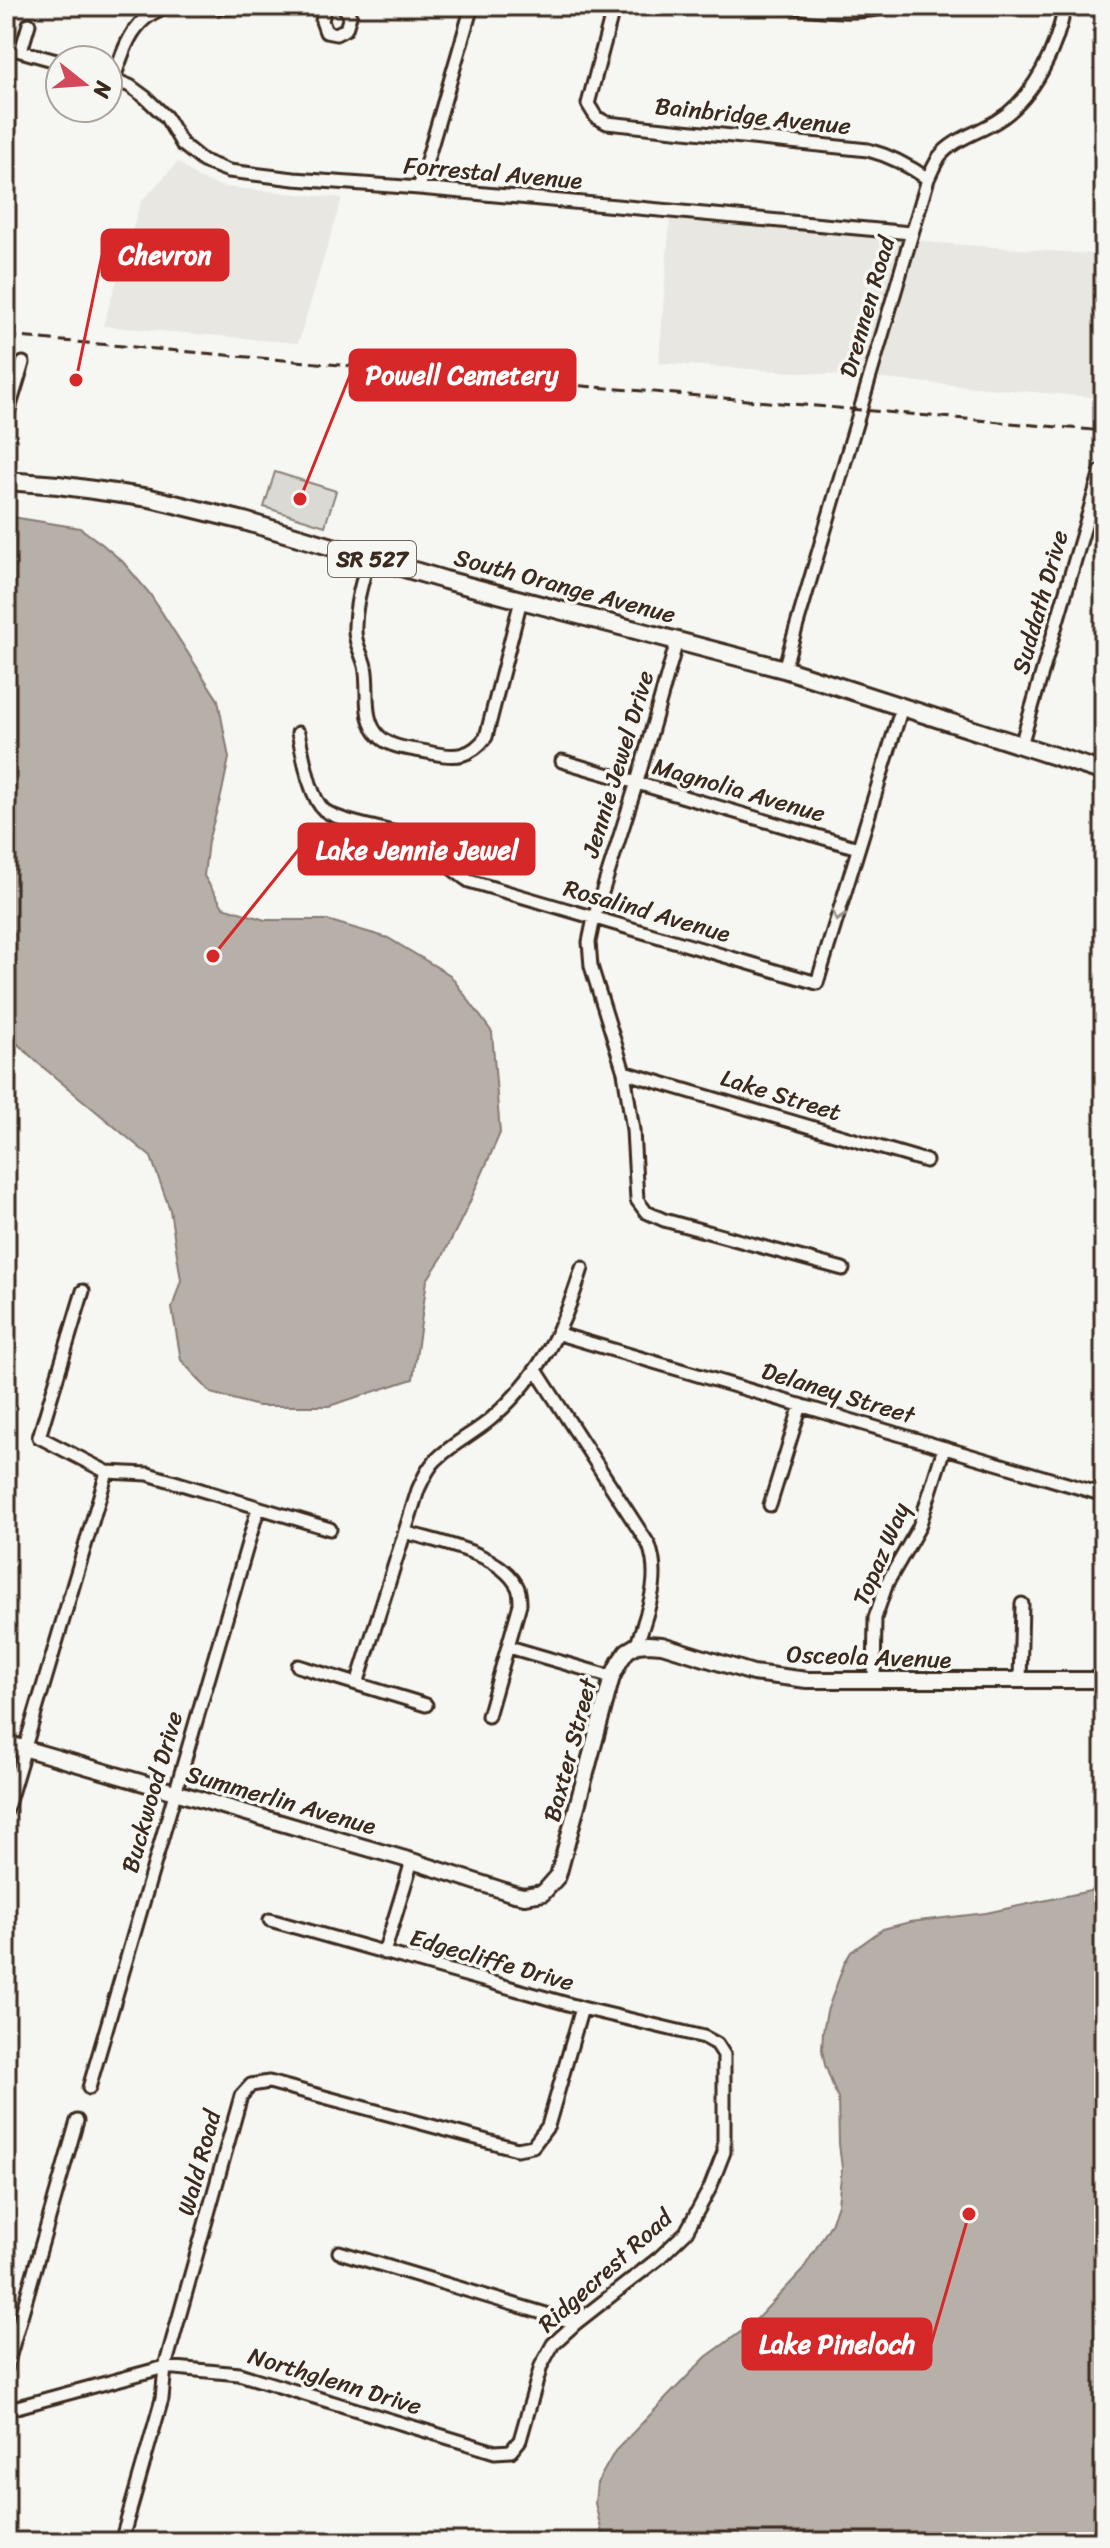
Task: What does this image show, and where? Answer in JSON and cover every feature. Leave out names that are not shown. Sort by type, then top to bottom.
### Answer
[{"type":"main road","name":"South Orange Avenue","points":[[6,481],[150,498],[244,521],[521,600],[784,669],[1104,772]]},
{"type":"street","points":[[124,50],[143,18],[157,9],[171,6]]},
{"type":"street","points":[[202,6],[236,6]]},
{"type":"street","points":[[325,6],[322,21],[326,32],[336,34],[346,29],[350,16],[343,6]]},
{"type":"street","points":[[419,188],[472,6]]},
{"type":"street","name":"Bainbridge Avenue","points":[[614,6],[588,104],[596,117],[607,123],[868,150],[907,164],[928,179]]},
{"type":"street","points":[[781,6],[840,12],[889,6]]},
{"type":"street","name":"Drennen Road","points":[[784,669],[928,179],[940,156],[960,140],[1000,120],[1039,76],[1055,46],[1065,6]]},
{"type":"street","points":[[21,51],[29,24]]},
{"type":"street","points":[[6,47],[44,57]]},
{"type":"street","name":"Forrestal Avenue","points":[[124,83],[145,97],[166,117],[182,144],[203,161],[229,171],[911,233]]},
{"type":"street","points":[[6,419],[23,363]]},
{"type":"street","name":"Suddath Drive","points":[[1021,745],[1101,471]]},
{"type":"street","points":[[368,558],[356,609],[356,643],[366,669],[372,726],[380,738],[394,745],[459,757],[480,745],[486,737],[521,600]]},
{"type":"street","name":"Jennie Jewel Drive","points":[[677,641],[589,942],[591,966],[624,1072],[640,1206],[655,1217],[843,1269]]},
{"type":"street","points":[[858,848],[902,707]]},
{"type":"street","name":"Rosalind Avenue","points":[[298,733],[315,798],[324,810],[407,837],[469,881],[817,983],[858,848]]},
{"type":"street","name":"Magnolia Avenue","points":[[562,761],[858,848]]},
{"type":"street","name":"Lake Street","points":[[624,1072],[926,1161]]},
{"type":"street","points":[[357,1684],[418,1490],[436,1459],[498,1413],[536,1370],[559,1334],[582,1268]]},
{"type":"street","points":[[83,1291],[39,1437],[107,1472],[148,1474],[330,1529]]},
{"type":"street","name":"Delaney Street","points":[[559,1334],[1104,1495]]},
{"type":"street","name":"Baxter Street","points":[[536,1370],[649,1545],[656,1577],[637,1645],[627,1651],[612,1677],[563,1864],[551,1886],[543,1893]]},
{"type":"street","points":[[770,1505],[801,1405]]},
{"type":"street","name":"Topaz Way","points":[[874,1681],[875,1618],[887,1583],[919,1527],[944,1448]]},
{"type":"street","points":[[6,1811],[107,1472]]},
{"type":"street","name":"Buckwood Drive","points":[[89,2088],[258,1509]]},
{"type":"street","points":[[405,1532],[484,1556],[504,1569],[519,1587],[520,1604],[488,1716]]},
{"type":"street","points":[[1020,1681],[1022,1604]]},
{"type":"street","name":"Osceola Avenue","points":[[637,1645],[662,1645],[728,1666],[807,1680],[1104,1680]]},
{"type":"street","points":[[509,1647],[612,1677]]},
{"type":"street","points":[[298,1666],[426,1705]]},
{"type":"street","name":"Summerlin Avenue","points":[[6,1743],[412,1861],[514,1894],[543,1893]]},
{"type":"street","points":[[384,1953],[412,1861]]},
{"type":"street","name":"Edgecliffe Drive","points":[[270,1920],[582,2008],[704,2037]]},
{"type":"street","name":"Wald Road","points":[[121,2542],[162,2399],[165,2367],[241,2096],[251,2085],[269,2082],[517,2149],[533,2146],[548,2126],[582,2008]]},
{"type":"street","name":"Ridgecrest Road","points":[[511,2451],[520,2440],[541,2366],[553,2344],[659,2258],[686,2232],[710,2188],[724,2152],[724,2055],[717,2044],[704,2037]]},
{"type":"street","points":[[6,2369],[77,2121]]},
{"type":"street","points":[[339,2252],[576,2323]]},
{"type":"street","name":"Northglenn Drive","points":[[6,2410],[165,2367],[239,2374],[495,2452],[511,2451]]},
{"type":"shaded area","points":[[178,162],[198,178],[223,187],[342,198],[298,343],[103,326],[141,202]]},
{"type":"shaded area","points":[[670,216],[888,235],[937,243],[1104,255],[1104,398],[659,363]]},
{"type":"shaded area","points":[[275,472],[336,491],[325,526],[264,507]]},
{"type":"shaded area","points":[[6,516],[80,528],[123,562],[150,594],[218,700],[229,758],[208,841],[204,876],[223,907],[265,920],[327,920],[388,938],[450,975],[492,1032],[500,1133],[468,1206],[427,1280],[413,1379],[329,1406],[258,1406],[211,1393],[181,1360],[172,1308],[181,1280],[170,1210],[151,1157],[6,1033]]},
{"type":"shaded area","points":[[1104,1888],[1104,2542],[604,2542],[595,2503],[597,2483],[615,2451],[706,2357],[753,2323],[802,2271],[831,2224],[838,2204],[842,2168],[838,2099],[825,2065],[823,2031],[827,2011],[851,1952],[883,1929],[910,1922],[986,1913]]},
{"type":"railway","points":[[6,336],[1104,431]]},
{"type":"place","name":"Chevron","points":[[76,380]]},
{"type":"place","name":"Powell Cemetery","points":[[300,499]]},
{"type":"place","name":"Lake Jennie Jewel","points":[[213,956]]},
{"type":"place","name":"Lake Pineloch","points":[[969,2214]]}]
